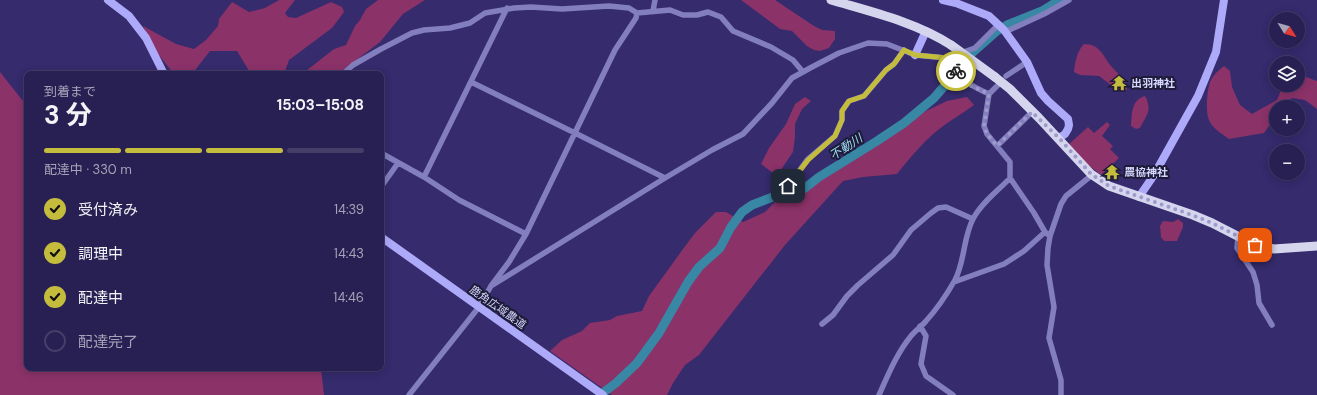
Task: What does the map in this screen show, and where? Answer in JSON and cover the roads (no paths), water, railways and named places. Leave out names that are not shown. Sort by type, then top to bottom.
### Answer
[{"type":"main road","points":[[831,0],[859,4],[926,31],[951,45],[996,81],[1010,89],[1059,138],[1092,175],[1109,186],[1212,223],[1255,245],[1274,249],[1317,246]]},
{"type":"street","points":[[108,0],[129,16],[146,38],[162,71]]},
{"type":"street","points":[[653,11],[655,0]]},
{"type":"street","points":[[943,0],[956,3],[990,16],[1002,28],[1027,62],[1041,93],[1068,119],[1068,129],[1065,134],[1059,138]]},
{"type":"street","points":[[491,286],[664,178],[743,134],[772,103],[792,78],[839,54],[868,43],[887,44],[915,55],[947,58],[975,48],[1002,28],[1044,14],[1069,0]]},
{"type":"street","points":[[1139,197],[1154,175],[1198,96],[1216,52],[1224,0]]},
{"type":"street","points":[[346,71],[353,65],[412,33],[424,30],[450,28],[470,23],[485,13],[507,8],[531,7],[562,10],[609,6],[629,8],[637,13],[670,10],[683,15],[697,15],[708,12],[721,17],[732,30],[771,46],[793,60],[803,72]]},
{"type":"street","points":[[424,177],[507,8]]},
{"type":"street","points":[[409,395],[479,307],[491,286],[509,262],[526,234],[615,50],[636,18],[637,13]]},
{"type":"street","points":[[915,55],[926,31]]},
{"type":"street","points":[[788,186],[808,160],[835,136],[842,120],[842,111],[849,101],[864,96],[886,70],[894,64],[904,50]]},
{"type":"street","points":[[947,58],[953,68],[967,84],[989,94]]},
{"type":"street","points":[[1006,76],[1027,62]]},
{"type":"street","points":[[996,81],[989,94],[984,126],[987,134],[1010,162],[1010,178],[1048,234]]},
{"type":"street","points":[[471,82],[664,178]]},
{"type":"street","points":[[997,146],[1032,112]]},
{"type":"street","points":[[384,155],[424,177],[459,200],[526,234]]},
{"type":"street","points":[[384,183],[398,163]]},
{"type":"street","points":[[1061,395],[1060,380],[1049,338],[1049,330],[1054,307],[1047,265],[1048,234],[1066,196],[1092,175]]},
{"type":"street","points":[[879,395],[899,354],[911,336],[930,315],[954,282],[959,272],[973,218],[985,203],[1010,178]]},
{"type":"street","points":[[822,324],[833,315],[847,296],[858,285],[893,255],[911,230],[938,208],[946,207],[973,218]]},
{"type":"street","points":[[954,282],[1004,264],[1024,252],[1048,234]]},
{"type":"street","points":[[1238,237],[1237,248],[1253,272],[1257,285],[1259,303],[1272,325]]},
{"type":"street","name":"鹿角広域農道","points":[[384,239],[603,395]]},
{"type":"street","points":[[920,326],[926,336],[921,364],[926,376],[953,395]]},
{"type":"waterway","name":"不動川","points":[[600,395],[616,383],[637,363],[659,333],[688,282],[699,267],[720,248],[731,227],[742,212],[752,205],[783,193],[805,188],[819,177],[877,141],[904,123],[934,98],[959,69],[963,61],[997,31],[1007,25],[1042,11],[1060,0]]},
{"type":"place","name":"出羽神社","points":[[1119,83]]},
{"type":"place","name":"農協神社","points":[[1112,172]]}]
